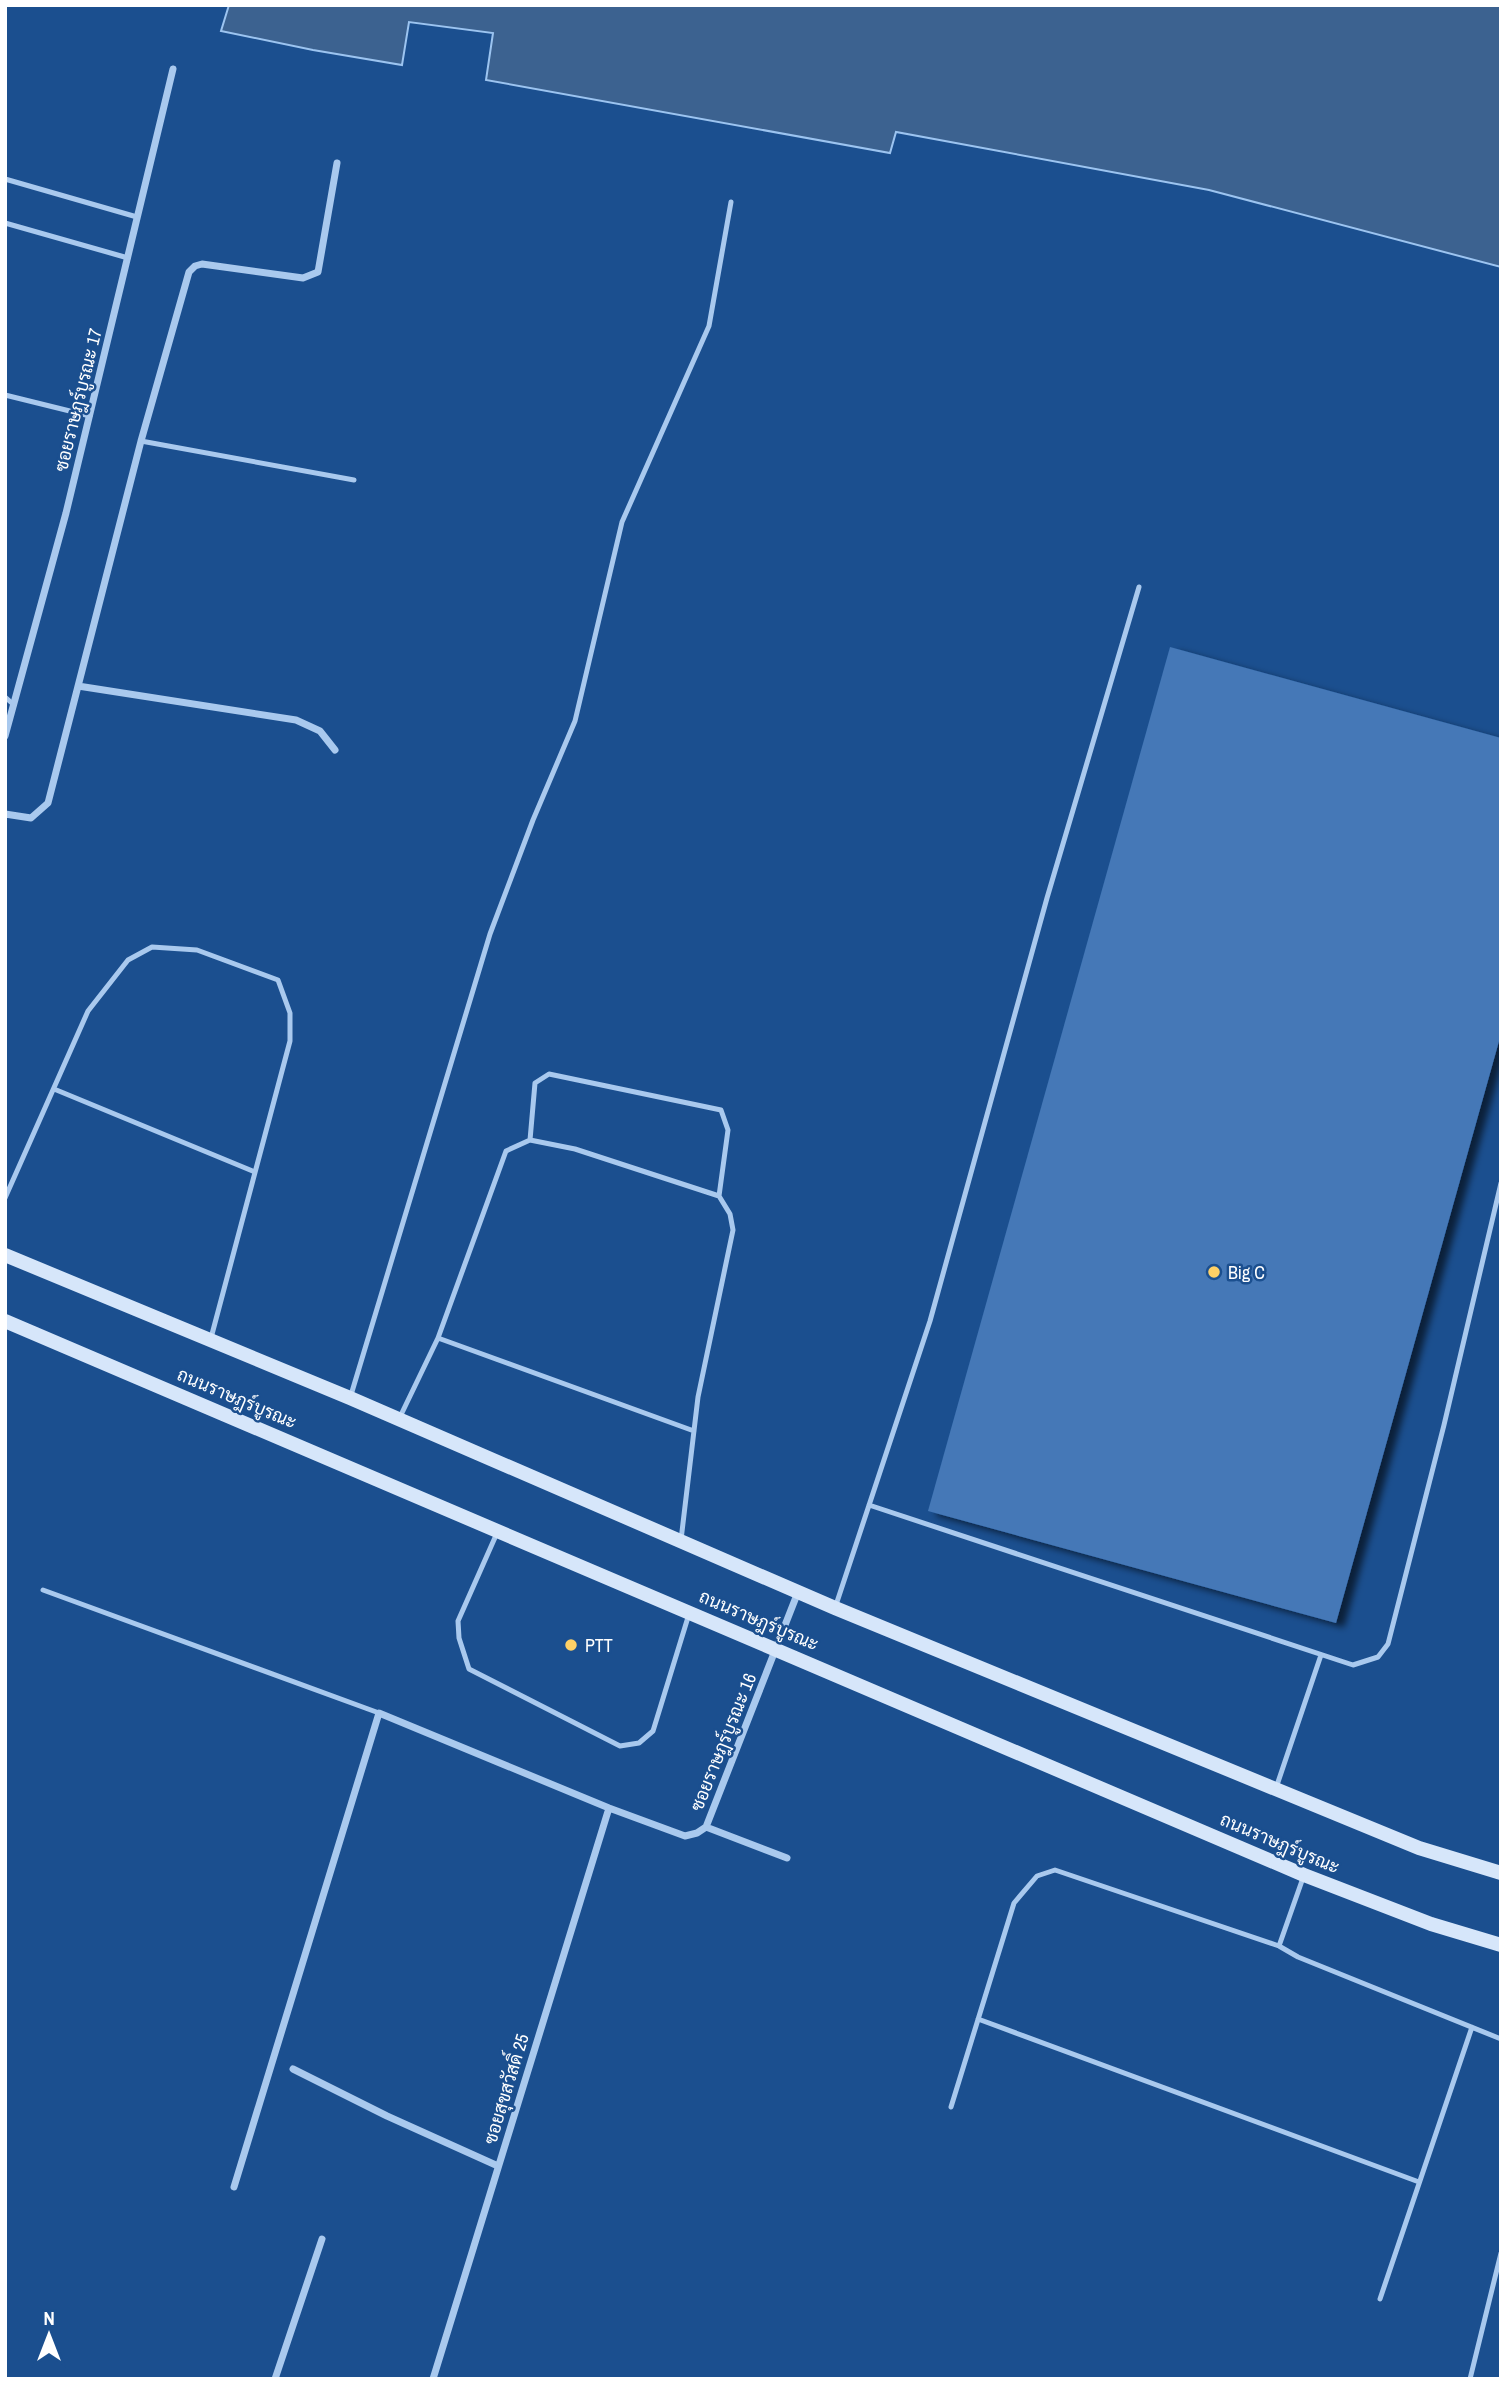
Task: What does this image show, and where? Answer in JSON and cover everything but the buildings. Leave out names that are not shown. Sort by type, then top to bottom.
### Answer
[{"type":"main road","points":[[5,1255],[351,1398],[835,1608],[1419,1848],[1501,1873]]},
{"type":"main road","name":"ถนนราษฎร์บูรณะ","points":[[5,1321],[1304,1875],[1431,1924],[1501,1945]]},
{"type":"main road","points":[[5,1332],[70,1348]]},
{"type":"street","name":"ซอยราษฎร์บูรณะ 17","points":[[5,736],[66,513],[173,69]]},
{"type":"street","points":[[5,814],[31,818],[48,803],[141,441],[189,272],[202,264],[303,278],[318,272],[337,163]]},
{"type":"street","points":[[78,686],[296,720],[320,731],[335,750]]},
{"type":"street","name":"ซอยราษฎร์บูรณะ 16","points":[[379,1713],[609,1808],[685,1836],[697,1833],[706,1827],[799,1592]]},
{"type":"street","points":[[234,2187],[379,1713]]},
{"type":"street","name":"ซอยสุขสวัสดิ์ 25","points":[[433,2379],[609,1808]]},
{"type":"street","points":[[706,1827],[787,1858]]},
{"type":"street","points":[[293,2069],[387,2116],[498,2166]]},
{"type":"street","points":[[275,2379],[322,2239]]},
{"type":"lane","points":[[5,179],[137,217]]},
{"type":"lane","points":[[351,1398],[490,934],[533,820],[575,721],[622,522],[709,326],[731,202]]},
{"type":"lane","points":[[5,223],[128,258]]},
{"type":"lane","points":[[5,395],[90,416]]},
{"type":"lane","points":[[141,441],[354,480]]},
{"type":"lane","points":[[835,1608],[930,1321],[1047,898],[1139,587]]},
{"type":"lane","points":[[5,697],[14,705]]},
{"type":"lane","points":[[5,1198],[88,1011],[128,960],[152,947],[197,950],[278,981],[290,1013],[290,1041],[210,1340]]},
{"type":"lane","points":[[530,1140],[535,1083],[549,1074],[721,1110],[728,1130],[719,1196],[730,1214],[733,1230],[698,1397],[681,1543]]},
{"type":"lane","points":[[54,1089],[255,1172]]},
{"type":"lane","points":[[400,1419],[438,1338],[506,1151],[530,1140],[575,1149],[719,1196]]},
{"type":"lane","points":[[869,1505],[1353,1665],[1378,1657],[1388,1644],[1501,1183]]},
{"type":"lane","points":[[438,1338],[694,1431]]},
{"type":"lane","points":[[499,1530],[458,1620],[458,1639],[469,1669],[620,1746],[639,1743],[653,1731],[690,1612]]},
{"type":"lane","points":[[43,1590],[379,1713]]},
{"type":"lane","points":[[1276,1789],[1321,1655]]},
{"type":"lane","points":[[951,2107],[1014,1903],[1037,1876],[1055,1870],[1279,1946],[1298,1957],[1501,2039]]},
{"type":"lane","points":[[1279,1946],[1304,1875]]},
{"type":"lane","points":[[978,2019],[1419,2182]]},
{"type":"lane","points":[[1380,2299],[1472,2027]]},
{"type":"lane","points":[[1470,2379],[1501,2253]]},
{"type":"water","points":[[229,5],[1501,5],[1501,267],[1209,190],[896,132],[890,153],[486,80],[493,33],[409,22],[402,65],[221,31]]},
{"type":"place","name":"Big C","points":[[1214,1272]]},
{"type":"place","name":"PTT","points":[[571,1645]]}]
